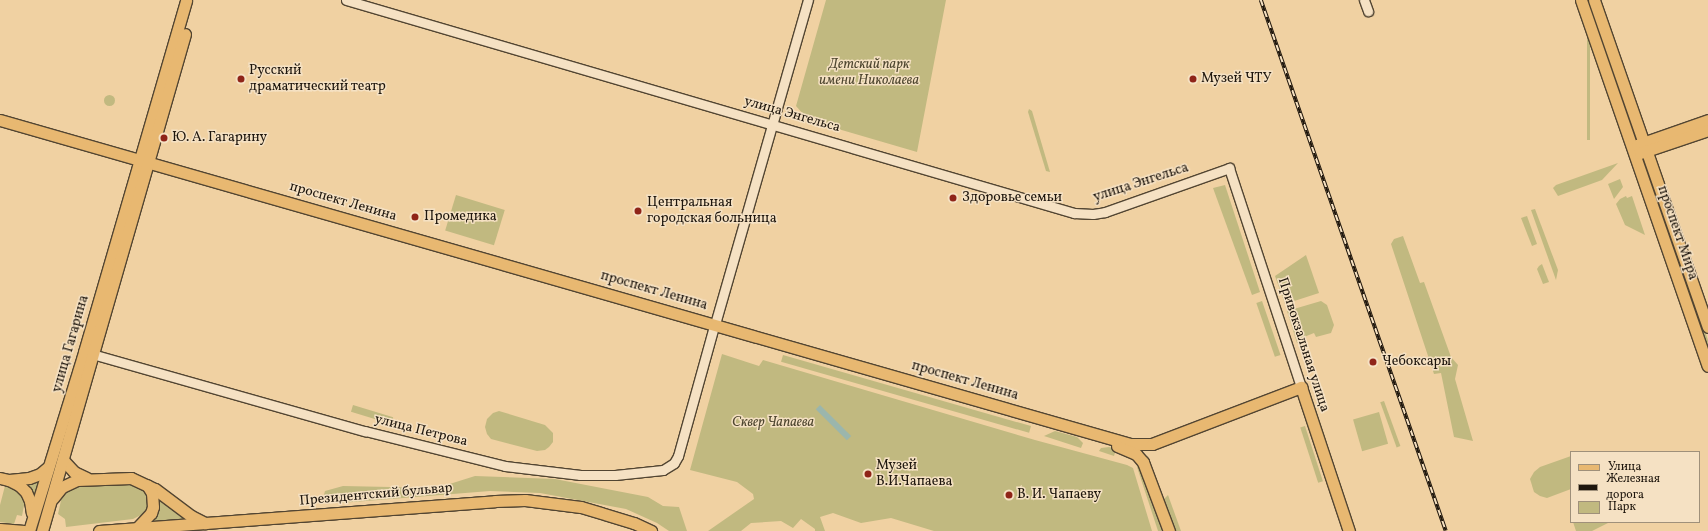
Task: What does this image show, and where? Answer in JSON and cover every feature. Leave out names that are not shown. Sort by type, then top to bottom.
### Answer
[{"type":"main road","name":"улица Гагарина","points":[[143,163],[186,0]]},
{"type":"main road","name":"улица Гагарина","points":[[29,531],[48,466],[88,353],[143,163],[194,0]]},
{"type":"main road","name":"проспект Мира","points":[[1580,0],[1708,366]]},
{"type":"main road","name":"проспект Мира","points":[[1594,0],[1708,327]]},
{"type":"main road","name":"проспект Ленина","points":[[0,120],[143,163],[714,327],[1124,442],[1152,444],[1301,387]]},
{"type":"main road","points":[[1633,151],[1708,124]]},
{"type":"main road","name":"проспект Ленина","points":[[0,126],[143,163]]},
{"type":"main road","points":[[1667,249],[1679,245]]},
{"type":"main road","name":"проспект Ленина","points":[[714,327],[1118,446],[1136,454],[1143,462]]},
{"type":"main road","name":"улица Гагарина","points":[[42,531],[63,460],[88,353]]},
{"type":"main road","name":"Привокзальная улица","points":[[1301,387],[1349,531]]},
{"type":"main road","points":[[1152,444],[1145,451],[1143,462],[1169,531]]},
{"type":"main road","points":[[63,460],[74,472],[87,478]]},
{"type":"main road","points":[[4,479],[37,475],[48,466]]},
{"type":"main road","points":[[50,502],[62,487],[73,481],[87,478],[131,478],[146,484],[208,528]]},
{"type":"main road","points":[[4,479],[19,485],[26,492],[30,501],[33,516]]},
{"type":"main road","points":[[136,529],[151,513],[153,506],[152,493],[146,484]]},
{"type":"main road","name":"Президентский бульвар","points":[[193,531],[208,528],[495,501],[525,500],[581,507],[626,520],[651,531]]},
{"type":"main road","name":"Президентский бульвар","points":[[99,531],[208,528],[489,506],[512,506],[568,511],[636,531]]},
{"type":"main road","points":[[4,529],[24,531]]},
{"type":"street","name":"улица Энгельса","points":[[346,0],[1086,214],[1105,212],[1229,168]]},
{"type":"street","name":"улица Петрова","points":[[88,353],[336,423],[505,466],[580,475],[647,473],[670,467],[678,456],[808,0]]},
{"type":"street","points":[[1364,0],[1368,11]]},
{"type":"street","name":"Привокзальная улица","points":[[1229,168],[1301,387]]},
{"type":"green space","name":"Детский парк имени Николаева","points":[[826,0],[946,0],[917,152],[804,119],[804,115],[796,106]]},
{"type":"green space","points":[[1587,0],[1590,0],[1590,140],[1587,140]]},
{"type":"green space","points":[[107,95],[111,95],[113,96],[113,104],[107,105],[104,102],[104,98]]},
{"type":"green space","points":[[1029,109],[1032,111],[1050,172],[1046,171],[1028,112]]},
{"type":"green space","points":[[1645,161],[1674,242],[1671,243],[1641,162]]},
{"type":"green space","points":[[1618,163],[1602,180],[1558,196],[1553,188],[1556,185]]},
{"type":"green space","points":[[1620,179],[1623,187],[1614,199],[1608,184]]},
{"type":"green space","points":[[1225,185],[1260,292],[1252,295],[1213,188]]},
{"type":"green space","points":[[456,195],[505,210],[494,245],[445,230]]},
{"type":"green space","points":[[1626,196],[1627,198],[1632,196],[1645,235],[1625,225],[1616,204],[1620,199]]},
{"type":"green space","points":[[1535,209],[1558,270],[1556,280],[1531,210]]},
{"type":"green space","points":[[1527,216],[1537,244],[1532,246],[1521,218]]},
{"type":"green space","points":[[1403,236],[1420,283],[1424,282],[1451,357],[1458,365],[1455,379],[1473,441],[1454,437],[1441,373],[1434,374],[1391,244],[1394,239]]},
{"type":"green space","points":[[1676,248],[1708,340],[1708,349],[1673,249]]},
{"type":"green space","points":[[1306,255],[1319,293],[1285,304],[1275,276]]},
{"type":"green space","points":[[1542,264],[1549,282],[1543,284],[1537,269]]},
{"type":"green space","points":[[1262,301],[1281,355],[1275,357],[1256,303]]},
{"type":"green space","points":[[1321,301],[1327,305],[1334,325],[1331,333],[1316,337],[1314,333],[1304,337],[1305,341],[1297,343],[1287,311]]},
{"type":"green space","name":"Сквер Чапаева","points":[[722,354],[759,366],[763,360],[1035,440],[1127,465],[1133,468],[1152,531],[934,531],[891,518],[861,523],[833,513],[820,517],[825,531],[815,531],[815,529],[801,519],[793,528],[781,521],[751,523],[741,531],[708,531],[754,499],[753,494],[737,482],[690,470]]},
{"type":"green space","points":[[783,355],[1031,426],[1029,433],[781,362]]},
{"type":"green space","points":[[1384,401],[1400,446],[1397,447],[1380,402]]},
{"type":"green space","points":[[353,405],[393,417],[391,424],[351,412]]},
{"type":"green space","points":[[499,411],[545,425],[553,433],[553,442],[545,450],[537,451],[491,439],[487,434],[485,427],[487,419],[493,413]]},
{"type":"green space","points":[[1379,412],[1388,444],[1362,451],[1353,419]]},
{"type":"green space","points":[[1305,426],[1323,481],[1318,483],[1300,428]]},
{"type":"green space","points":[[1055,431],[1077,437],[1083,443],[1081,448],[1044,436]]},
{"type":"green space","points":[[1109,447],[1116,449],[1114,456],[1099,451],[1101,448]]},
{"type":"green space","points":[[1570,456],[1570,489],[1547,498],[1534,492],[1530,479],[1534,472],[1540,467]]},
{"type":"green space","points":[[1140,466],[1162,531],[1158,531],[1137,467]]},
{"type":"green space","points":[[475,476],[555,479],[648,497],[663,506],[679,507],[687,531],[669,531],[657,523],[626,509],[540,493],[490,491],[341,503],[339,500],[322,502],[325,491],[343,486],[437,488]]},
{"type":"green space","points":[[40,477],[34,497],[21,484]]},
{"type":"green space","points":[[125,480],[145,491],[149,500],[148,508],[141,515],[133,519],[66,527],[65,519],[58,514],[62,496],[69,488],[87,481]]},
{"type":"green space","points":[[6,482],[18,489],[25,500],[22,516],[17,515],[14,524],[0,522],[0,505]]},
{"type":"green space","points":[[155,493],[191,521],[147,524]]},
{"type":"green space","points":[[1168,495],[1181,531],[1175,531],[1164,499]]},
{"type":"green space","points":[[1573,523],[1608,523],[1592,531],[1576,531]]},
{"type":"shaded area","points":[[820,405],[851,436],[847,440],[816,409]]},
{"type":"railway","points":[[1261,0],[1446,531]]},
{"type":"place","name":"Русский драматический театр","points":[[241,79]]},
{"type":"place","name":"Музей ЧТУ","points":[[1193,79]]},
{"type":"place","name":"Ю. А. Гагарину","points":[[164,138]]},
{"type":"place","name":"Здоровье семьи","points":[[953,198]]},
{"type":"place","name":"Центральная городская больница","points":[[638,211]]},
{"type":"place","name":"Промедика","points":[[415,217]]},
{"type":"place","name":"Чебоксары","points":[[1373,362]]},
{"type":"place","name":"Музей В.И.Чапаева","points":[[868,474]]},
{"type":"place","name":"В. И. Чапаеву","points":[[1009,495]]}]
